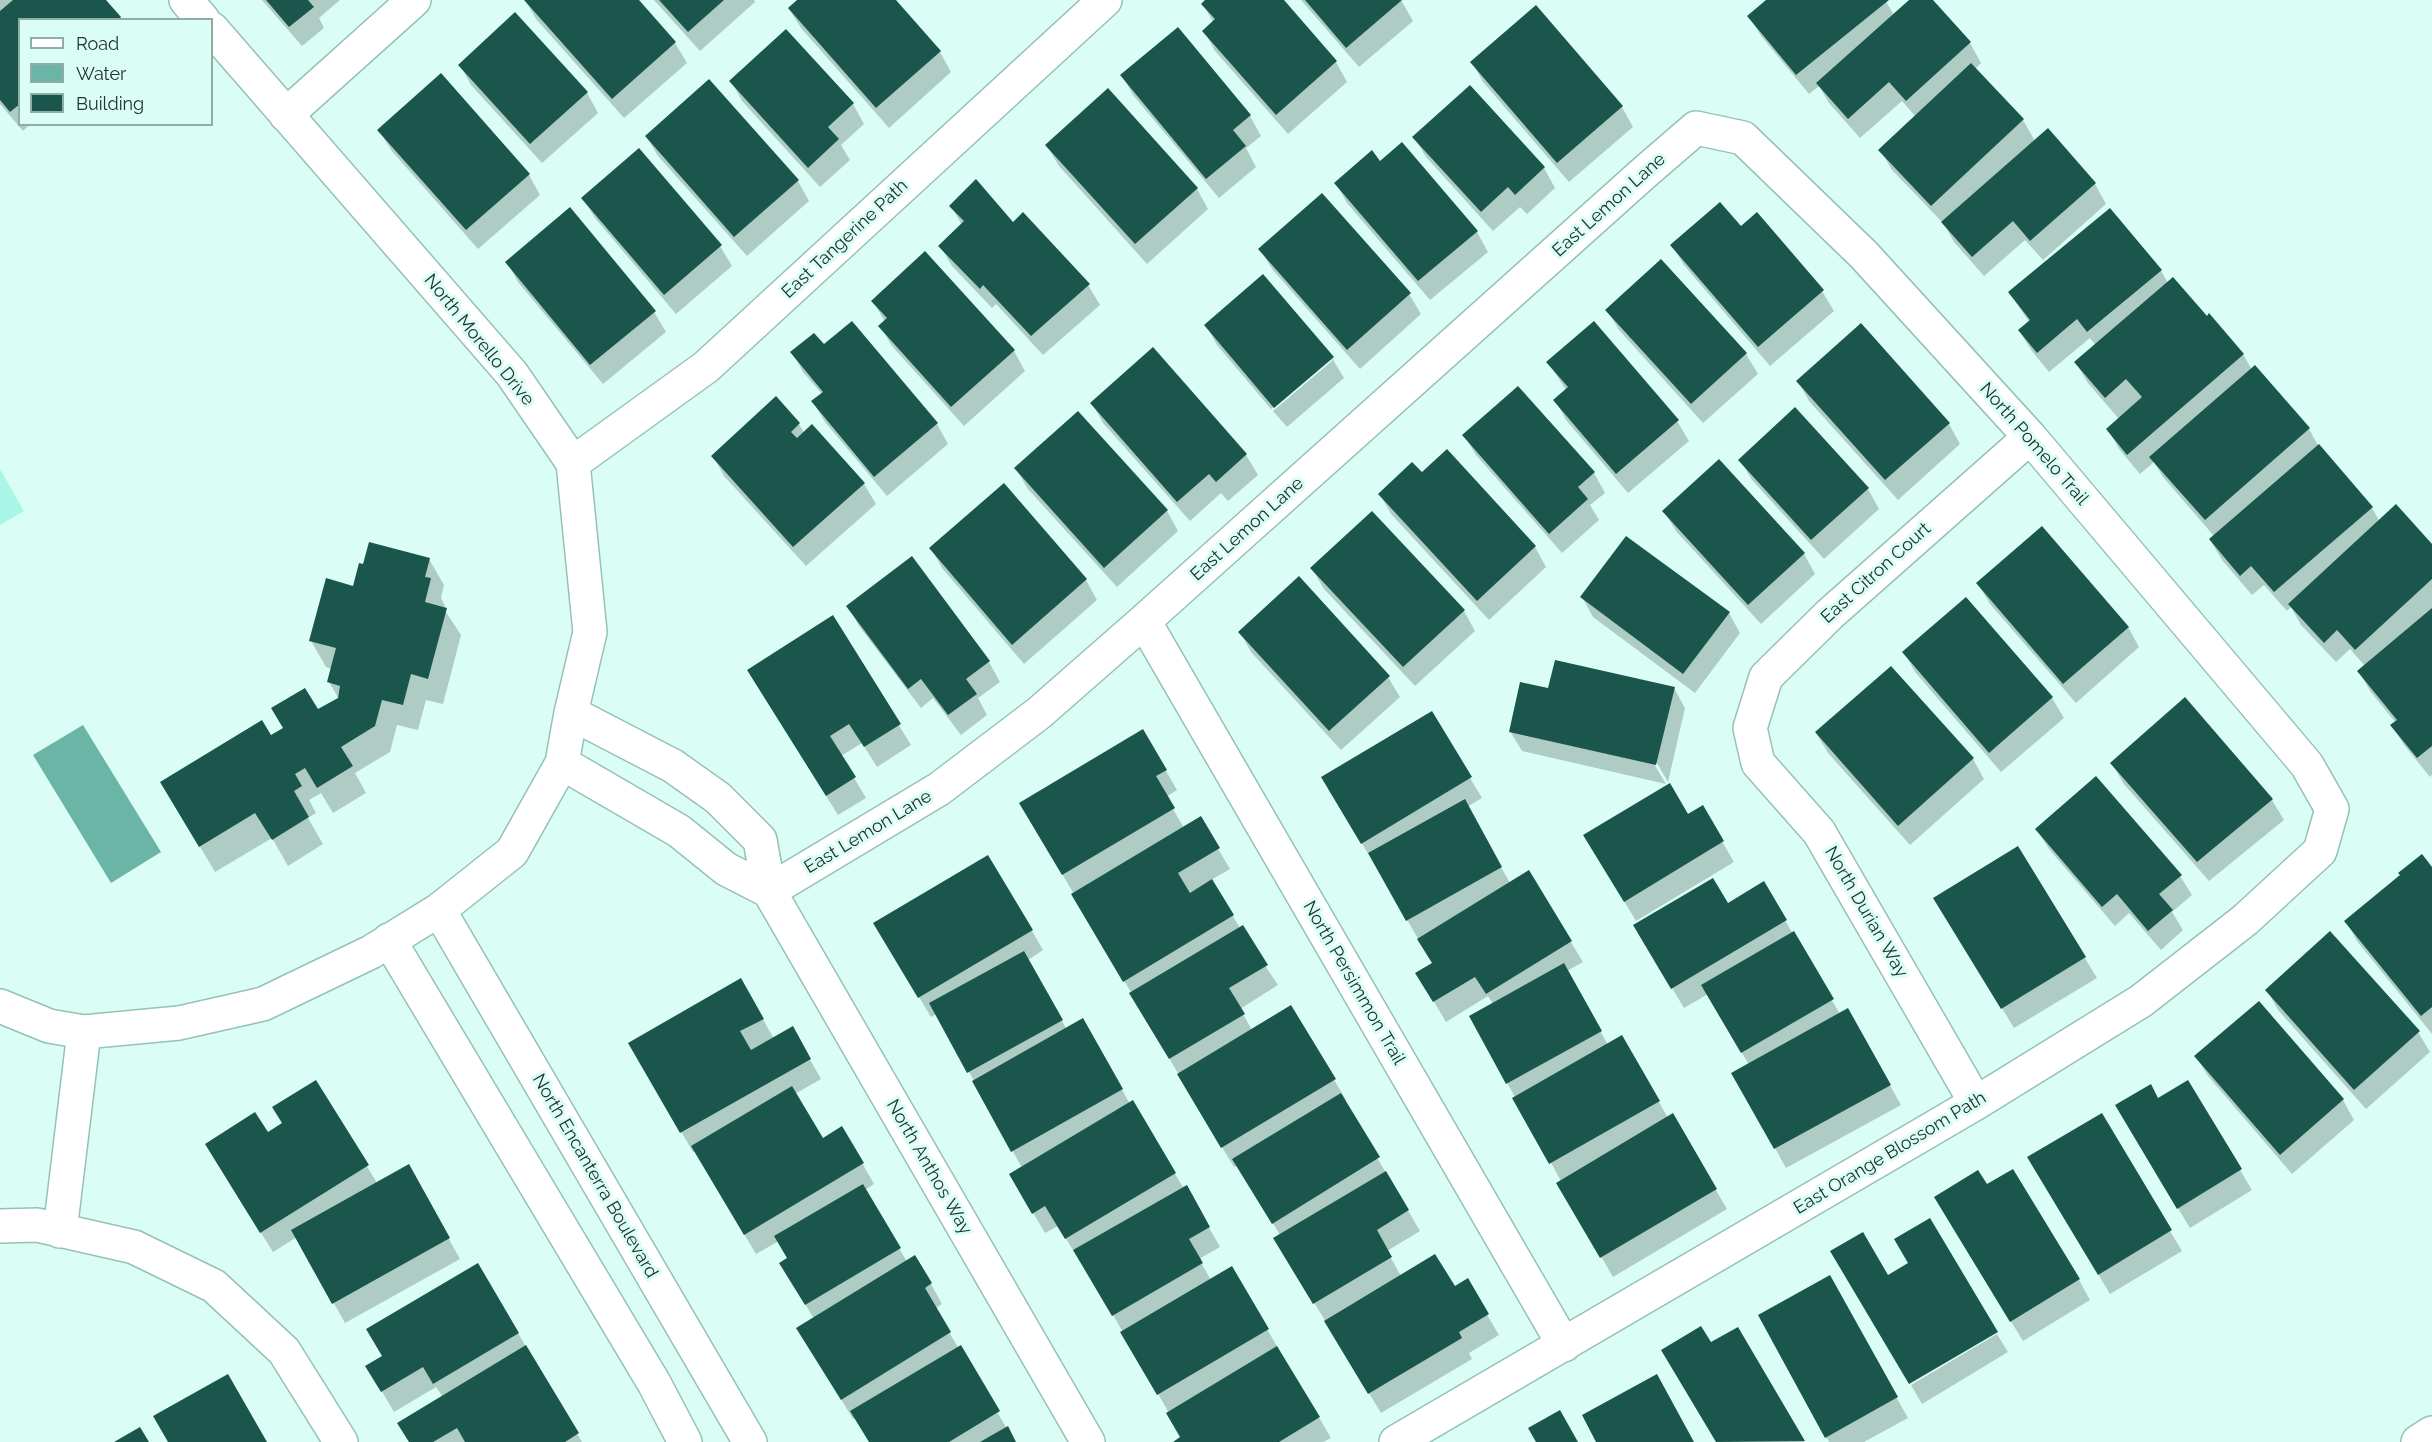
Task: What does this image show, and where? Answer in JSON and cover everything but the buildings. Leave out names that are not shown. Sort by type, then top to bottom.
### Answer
[{"type":"street","points":[[186,0],[201,18]]},
{"type":"street","points":[[286,115],[414,0]]},
{"type":"street","name":"East Tangerine Path","points":[[573,463],[706,367],[1105,0]]},
{"type":"street","name":"North Morello Drive","points":[[0,1006],[50,1026],[84,1032],[179,1023],[263,1004],[380,946],[439,910],[512,852],[562,763],[590,632],[573,463],[512,374],[213,30]]},
{"type":"street","name":"North Pomelo Trail","points":[[1696,128],[1743,138],[1864,255],[2030,437],[2307,765],[2332,808]]},
{"type":"street","name":"East Lemon Lane","points":[[770,891],[939,789],[1039,713],[1696,128]]},
{"type":"street","name":"East Citron Court","points":[[1750,728],[1766,676],[1830,614],[2030,437]]},
{"type":"street","name":"North Persimmon Trail","points":[[1144,621],[1564,1345]]},
{"type":"street","name":"North Anthos Way","points":[[571,713],[673,766],[718,798],[760,840],[770,891],[1088,1442]]},
{"type":"street","name":"North Durian Way","points":[[1750,728],[1758,763],[1819,831],[1976,1102]]},
{"type":"street","points":[[562,763],[678,831],[726,869],[770,891]]},
{"type":"street","name":"East Orange Blossom Path","points":[[1396,1442],[1976,1102],[2141,1001],[2245,920],[2320,851],[2332,808]]},
{"type":"street","name":"North Encanterra Boulevard","points":[[439,910],[750,1442]]},
{"type":"street","points":[[380,946],[654,1383],[685,1442]]},
{"type":"street","points":[[60,1231],[84,1032]]},
{"type":"street","points":[[0,1226],[37,1226],[134,1247],[214,1286],[284,1351],[341,1442]]},
{"type":"street","points":[[2418,1442],[2432,1433]]},
{"type":"shaded area","points":[[0,469],[24,511],[0,525]]},
{"type":"water","points":[[83,725],[161,852],[111,883],[33,755]]}]
